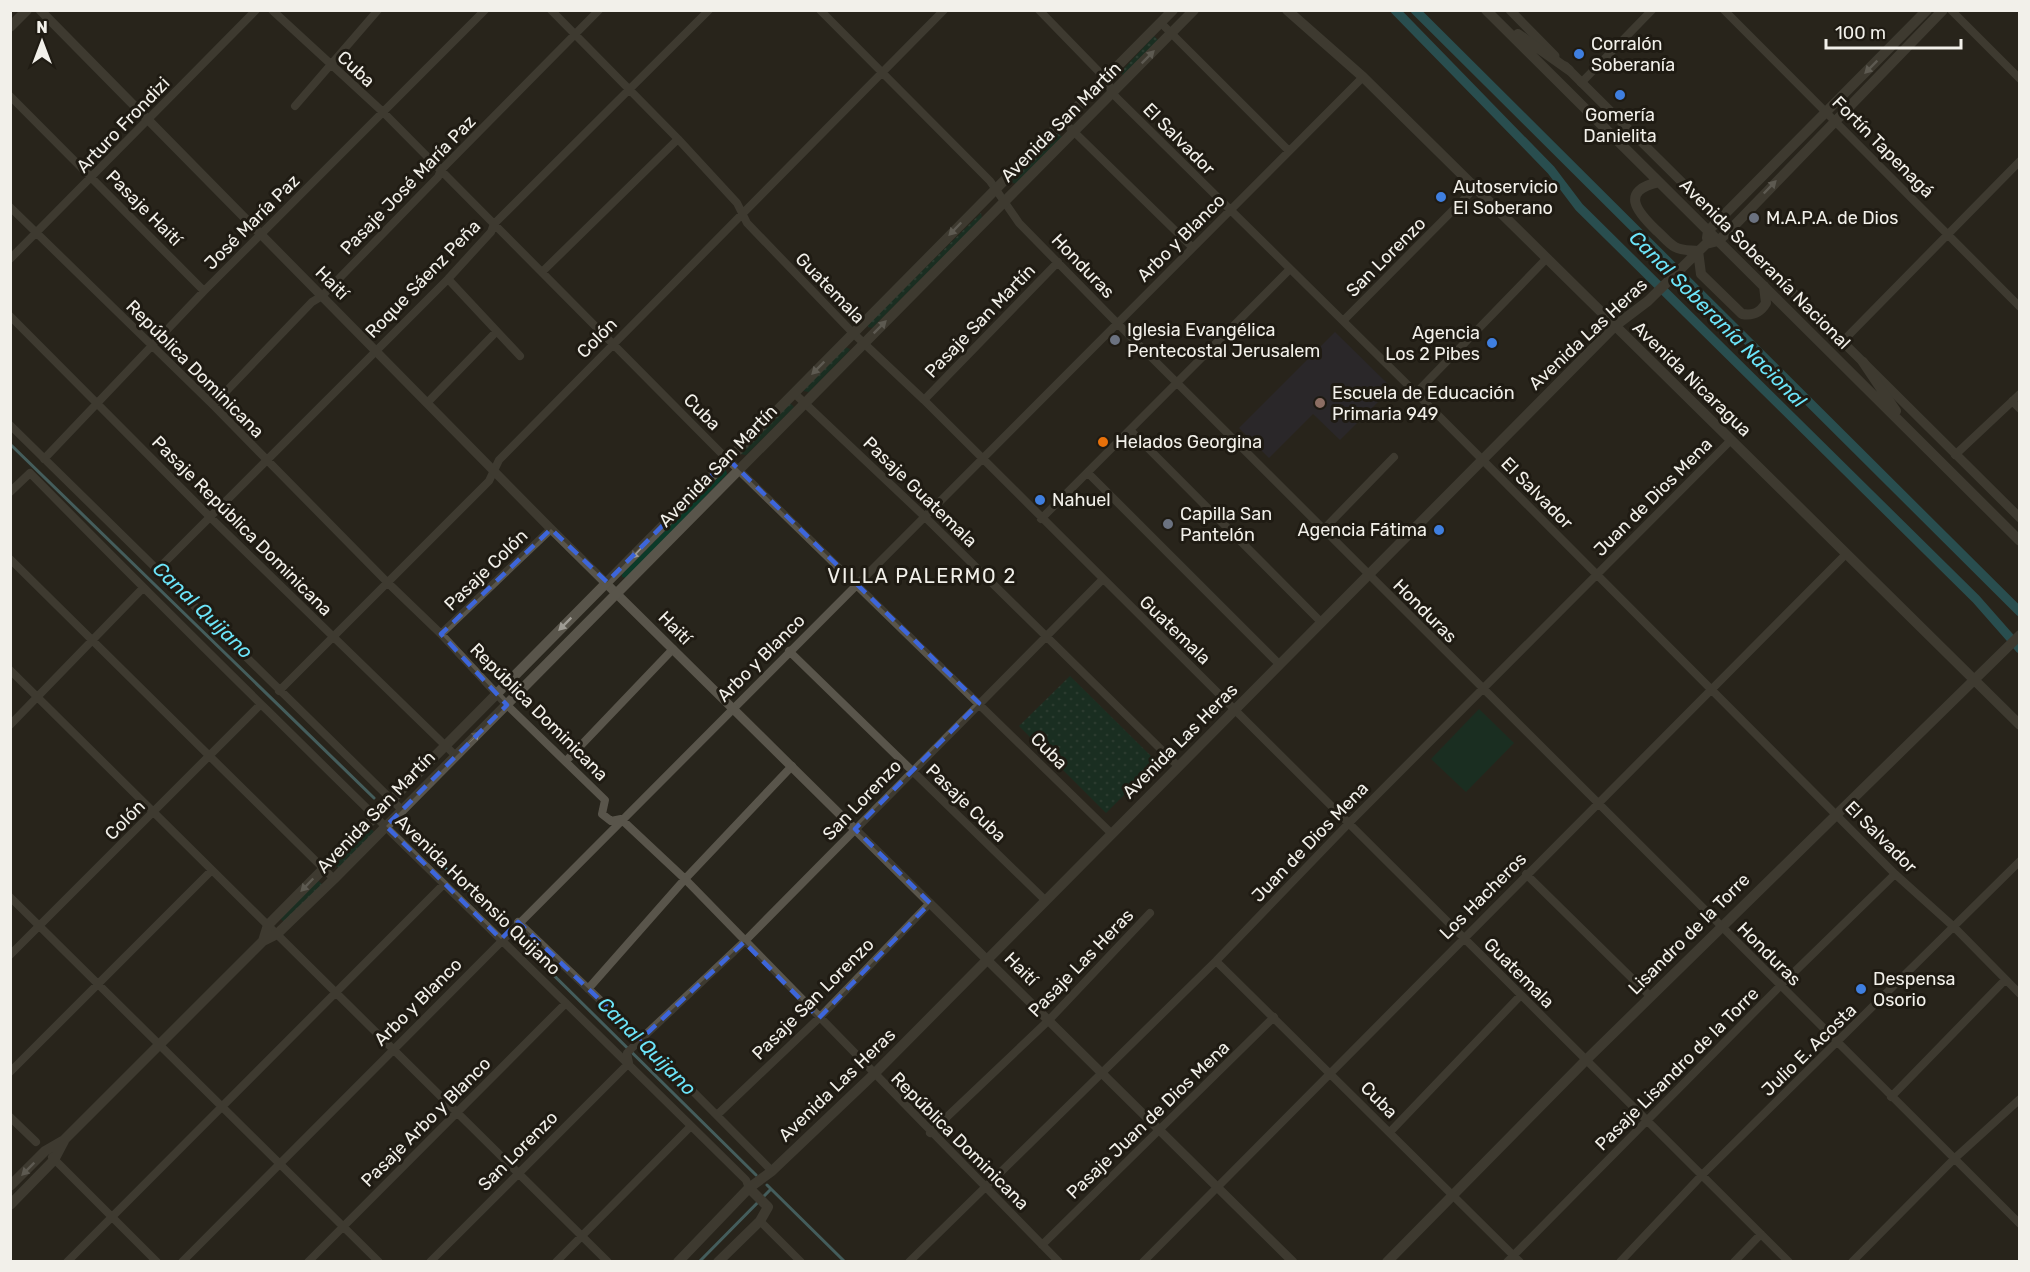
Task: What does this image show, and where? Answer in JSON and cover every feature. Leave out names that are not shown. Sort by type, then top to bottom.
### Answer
[{"type":"main road","points":[[10,27],[27,10]]},
{"type":"main road","name":"Avenida San Martín","points":[[263,941],[268,925],[444,744],[996,188],[1107,80],[1173,10]]},
{"type":"main road","name":"Avenida San Martín","points":[[10,1186],[45,1151],[64,1140],[263,941],[277,934],[334,879],[1194,10]]},
{"type":"main road","name":"Avenida Nicaragua","points":[[1287,10],[1363,77],[2019,725]]},
{"type":"main road","name":"Avenida Las Heras","points":[[678,1262],[749,1188],[772,1171],[874,1074],[1615,326],[1648,302],[1684,262],[1702,248],[1718,241],[1730,230],[1927,10]]},
{"type":"main road","name":"Avenida Las Heras","points":[[1708,231],[1943,10]]},
{"type":"main road","points":[[1490,14],[1569,70]]},
{"type":"main road","name":"Avenida Soberanía Nacional","points":[[1490,14],[2019,541]]},
{"type":"main road","points":[[1659,182],[1646,185],[1638,190],[1634,200],[1636,208],[1673,246],[1682,250],[1702,248]]},
{"type":"main road","points":[[1708,231],[1702,248],[1701,274],[1742,314],[1750,315],[1763,309],[1766,303],[1764,286]]},
{"type":"main road","points":[[1863,362],[1910,432]]},
{"type":"main road","name":"Lisandro de la Torre","points":[[1387,1262],[1650,996],[2019,635]]},
{"type":"main road","name":"Avenida San Martín","points":[[10,1205],[54,1160],[64,1140]]},
{"type":"main road","points":[[718,1262],[760,1221],[768,1208],[749,1188]]},
{"type":"street","name":"Haití","points":[[40,10],[551,529],[1293,1262]]},
{"type":"street","name":"Arturo Frondizi","points":[[10,259],[93,178],[256,10]]},
{"type":"street","name":"Cuba","points":[[272,10],[384,113],[728,459],[1111,834]]},
{"type":"street","points":[[295,106],[378,10]]},
{"type":"street","name":"José María Paz","points":[[44,459],[204,291],[485,10]]},
{"type":"street","name":"Guatemala","points":[[551,10],[678,139],[737,203],[742,215],[853,333],[924,400],[1102,580],[1235,709],[1789,1262]]},
{"type":"street","name":"Pasaje José María Paz","points":[[213,405],[599,10]]},
{"type":"street","name":"Roque Sáenz Peña","points":[[158,569],[212,518],[448,279],[491,232],[494,224],[709,10]]},
{"type":"street","name":"Honduras","points":[[820,10],[996,188],[1004,203],[1117,323],[2019,1224]]},
{"type":"street","name":"Colón","points":[[279,691],[489,481],[499,460],[613,343],[944,10]]},
{"type":"street","name":"El Salvador","points":[[1039,10],[1107,80],[1112,93],[2019,994]]},
{"type":"street","name":"Avenida Soberanía Nacional","points":[[1510,10],[2019,518]]},
{"type":"street","points":[[1581,83],[1652,10]]},
{"type":"street","name":"Fortín Tapenagá","points":[[1725,10],[2019,307]]},
{"type":"street","points":[[1952,10],[2019,79]]},
{"type":"street","points":[[1161,23],[1289,151]]},
{"type":"street","name":"Arbo y Blanco","points":[[182,1262],[501,939],[1363,77]]},
{"type":"street","name":"Pasaje Haití","points":[[10,96],[204,291]]},
{"type":"street","points":[[1064,122],[1192,248]]},
{"type":"street","points":[[542,272],[678,139]]},
{"type":"street","points":[[1843,341],[2019,161]]},
{"type":"street","name":"San Lorenzo","points":[[1343,321],[1476,189]]},
{"type":"street","name":"República Dominicana","points":[[10,207],[213,405],[267,462],[498,692],[507,705],[605,800],[602,814],[611,821],[621,819],[685,879],[930,1133],[1059,1262]]},
{"type":"street","points":[[1416,393],[1547,258]]},
{"type":"street","name":"Pasaje San Martín","points":[[924,400],[1058,262]]},
{"type":"street","points":[[1041,519],[1289,270]]},
{"type":"street","points":[[448,279],[520,356]]},
{"type":"street","name":"Pasaje República Dominicana","points":[[10,316],[212,518],[455,755]]},
{"type":"street","points":[[427,403],[496,332]]},
{"type":"street","name":"Pasaje Guatemala","points":[[794,393],[924,516],[1179,765]]},
{"type":"street","points":[[1955,455],[2019,394]]},
{"type":"street","points":[[2012,401],[2019,409]]},
{"type":"street","name":"Avenida Hortensio Quijano","points":[[10,425],[401,809]]},
{"type":"street","points":[[1131,431],[1321,622]]},
{"type":"street","name":"Juan de Dios Mena","points":[[909,1262],[1216,961],[1349,823],[1731,440]]},
{"type":"street","points":[[1323,530],[1394,457]]},
{"type":"street","name":"Avenida Hortensio Quijano","points":[[10,492],[30,473],[260,705],[628,1062],[746,1180],[749,1188]]},
{"type":"street","points":[[1088,473],[1279,664]]},
{"type":"street","name":"Pasaje Colón","points":[[441,634],[551,529]]},
{"type":"street","name":"Los Hacheros","points":[[1143,1262],[1462,938],[1846,554]]},
{"type":"street","points":[[10,559],[334,879]]},
{"type":"street","name":"San Lorenzo","points":[[430,1262],[628,1062],[627,1053],[744,942],[911,770],[1102,580]]},
{"type":"street","points":[[10,725],[143,588]]},
{"type":"street","points":[[566,761],[673,649]]},
{"type":"street","name":"Pasaje Cuba","points":[[789,651],[1045,900]]},
{"type":"street","points":[[10,670],[608,1262]]},
{"type":"street","name":"Colón","points":[[10,955],[260,705]]},
{"type":"street","points":[[588,989],[685,879],[792,766]]},
{"type":"street","name":"Julio E. Acosta","points":[[1620,1262],[1702,1175],[1838,1043],[2019,861]]},
{"type":"street","points":[[10,1072],[212,870]]},
{"type":"street","points":[[1526,874],[1650,996]]},
{"type":"street","name":"Pasaje Lisandro de la Torre","points":[[1507,1262],[1780,986],[1896,874]]},
{"type":"street","points":[[67,1262],[444,884]]},
{"type":"street","points":[[10,897],[379,1262]]},
{"type":"street","name":"Pasaje San Lorenzo","points":[[717,1115],[819,1018],[930,903]]},
{"type":"street","name":"Pasaje Las Heras","points":[[930,1133],[1049,1020],[1150,913]]},
{"type":"street","name":"Avenida Hortensio Quijano","points":[[518,922],[772,1171]]},
{"type":"street","name":"Cuba","points":[[1216,961],[1520,1262]]},
{"type":"street","points":[[1891,1096],[2005,980]]},
{"type":"street","points":[[1390,1132],[1521,995]]},
{"type":"street","name":"Pasaje Arbo y Blanco","points":[[308,1262],[566,1003]]},
{"type":"street","name":"Pasaje Juan de Dios Mena","points":[[1042,1245],[1274,1017]]},
{"type":"street","points":[[1852,1262],[1954,1159],[2019,1099]]},
{"type":"street","points":[[10,1117],[36,1142]]},
{"type":"street","points":[[556,1262],[691,1126]]},
{"type":"street","points":[[45,1151],[157,1262]]},
{"type":"street","points":[[760,1221],[801,1262]]},
{"type":"street","points":[[1734,1262],[1761,1234]]},
{"type":"highlighted area","points":[[728,459],[979,703],[855,829],[930,903],[819,1018],[744,942],[641,1039],[518,922],[501,939],[386,826],[507,705],[441,634],[551,529],[607,582]]},
{"type":"shaded area","name":"Escuela de Educación Primaria 949","points":[[1335,332],[1392,388],[1340,440],[1313,414],[1269,458],[1239,428]]},
{"type":"green space","points":[[1154,36],[1158,40],[1123,75],[1120,73]]},
{"type":"green space","points":[[1057,133],[1062,137],[1016,184],[1011,182]]},
{"type":"green space","points":[[981,213],[982,218],[872,328],[868,327],[868,324]]},
{"type":"green space","points":[[845,347],[850,349],[849,351],[809,392],[803,391]]},
{"type":"green space","points":[[790,403],[794,407],[746,455],[740,454]]},
{"type":"green space","points":[[726,470],[727,474],[627,578],[622,577],[622,574]]},
{"type":"green space","points":[[1070,676],[1157,762],[1106,813],[1019,726]]},
{"type":"green space","points":[[1479,709],[1514,743],[1466,792],[1431,759]]},
{"type":"green space","points":[[370,827],[374,832],[338,868],[334,864]]},
{"type":"green space","points":[[317,880],[322,884],[284,922],[280,918]]},
{"type":"waterway","name":"Canal Soberanía Nacional","points":[[1395,10],[1551,170],[1579,207],[1976,599],[2020,649]]},
{"type":"waterway","points":[[1415,10],[2020,612]]},
{"type":"waterway","name":"Canal Quijano","points":[[10,444],[374,798]]},
{"type":"waterway","name":"Canal Quijano","points":[[401,824],[503,925]]},
{"type":"waterway","name":"Canal Quijano","points":[[517,939],[756,1175]]},
{"type":"waterway","name":"Canal Quijano","points":[[767,1185],[845,1262]]},
{"type":"waterway","points":[[699,1262],[771,1189]]},
{"type":"place","name":"Corralón Soberanía","points":[[1579,54]]},
{"type":"place","name":"Gomería Danielita","points":[[1620,95]]},
{"type":"place","name":"Autoservicio El Soberano","points":[[1441,197]]},
{"type":"place","name":"M.A.P.A. de Dios","points":[[1754,218]]},
{"type":"place","name":"Iglesia Evangélica Pentecostal Jerusalem","points":[[1115,340]]},
{"type":"place","name":"Agencia Los 2 Pibes","points":[[1492,343]]},
{"type":"place","name":"Escuela de Educación Primaria 949","points":[[1320,403]]},
{"type":"place","name":"Helados Georgina","points":[[1103,442]]},
{"type":"place","name":"Nahuel","points":[[1040,500]]},
{"type":"place","name":"Capilla San Pantelón","points":[[1168,524]]},
{"type":"place","name":"Agencia Fátima","points":[[1439,530]]},
{"type":"place","name":"Despensa Osorio","points":[[1861,989]]},
{"type":"district","name":"VILLA PALERMO 2","points":[[922,576]]}]
